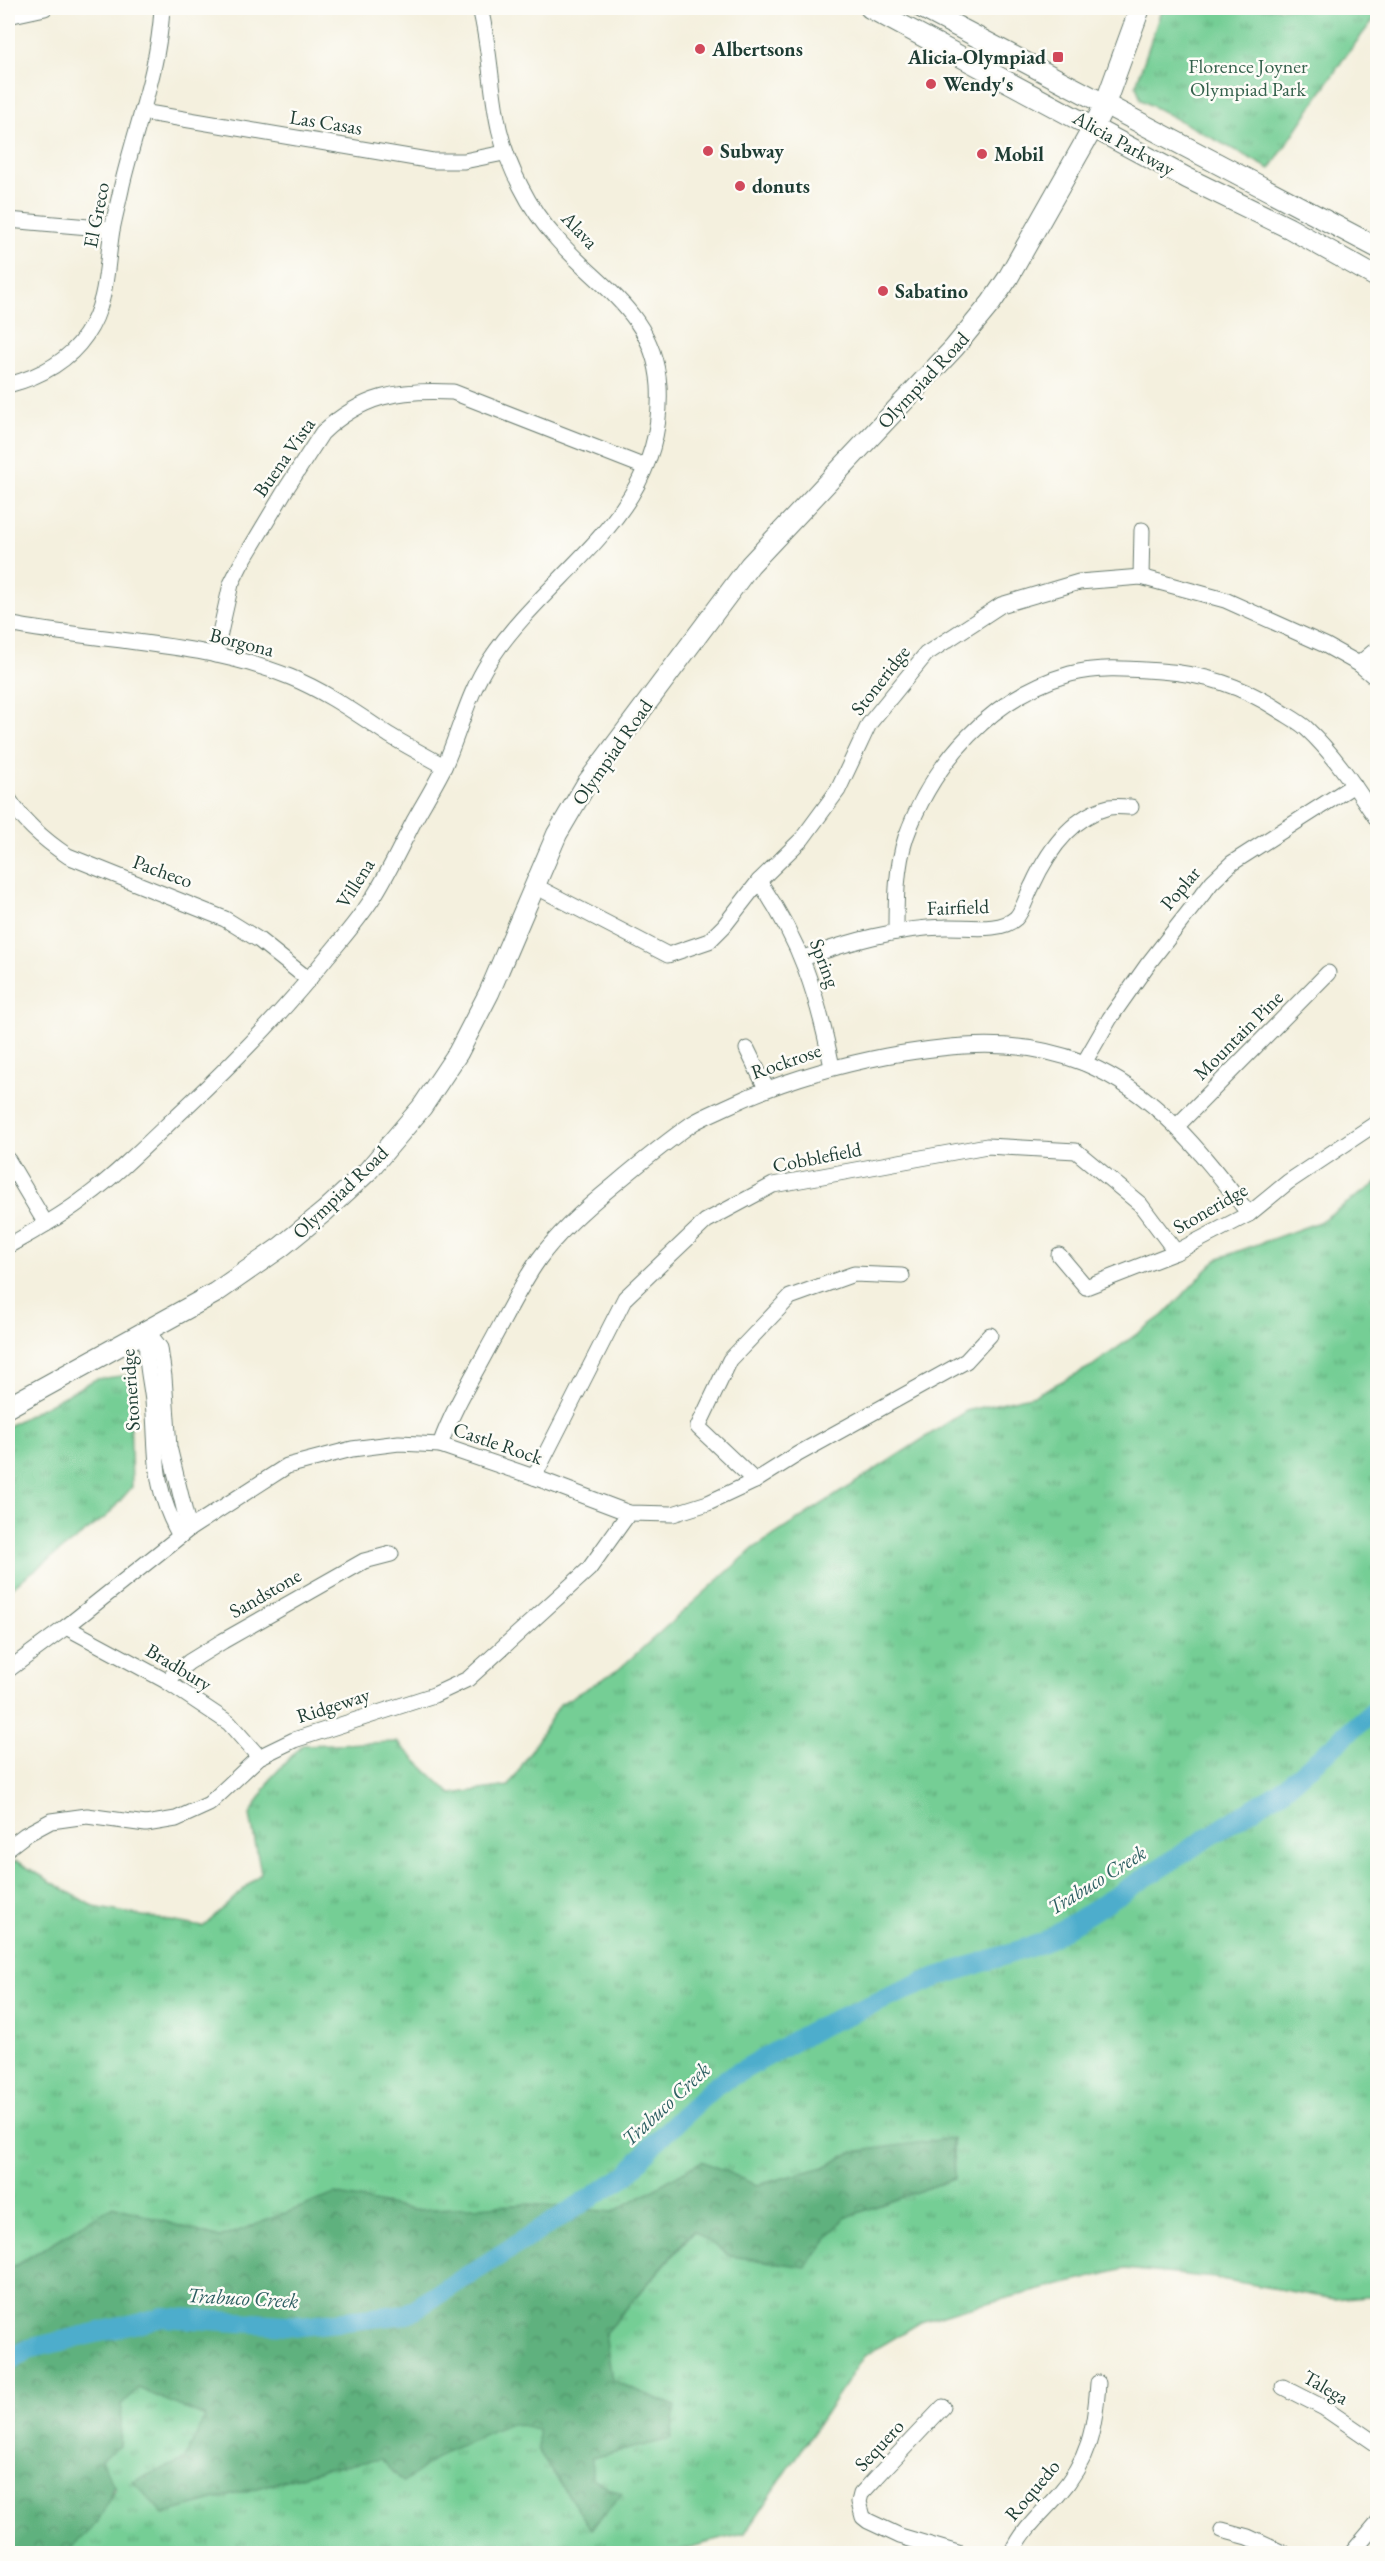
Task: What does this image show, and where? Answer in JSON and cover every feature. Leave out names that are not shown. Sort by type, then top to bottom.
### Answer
[{"type":"main road","name":"Alicia Parkway","points":[[870,8],[1094,126],[1187,178],[1289,228],[1377,278]]},
{"type":"main road","name":"Alicia Parkway","points":[[922,8],[1377,248]]},
{"type":"main road","name":"Olympiad Road","points":[[8,1407],[148,1332],[249,1272],[326,1211],[367,1172],[422,1107],[458,1053],[489,993],[557,834],[587,783],[750,565],[954,348],[991,303],[1008,278],[1094,126],[1105,104],[1140,8]]},
{"type":"street","points":[[8,16],[45,8]]},
{"type":"street","name":"El Greco","points":[[8,385],[46,372],[74,350],[95,319],[104,291],[112,229],[157,57],[162,8]]},
{"type":"street","name":"Alava","points":[[480,8],[485,28],[494,113],[504,153],[532,207],[556,239],[625,305],[645,332],[656,367],[659,401],[658,422],[645,467]]},
{"type":"street","name":"Las Casas","points":[[142,112],[434,161],[464,161],[504,153]]},
{"type":"street","points":[[8,220],[112,229]]},
{"type":"street","name":"Buena Vista","points":[[215,655],[231,584],[252,544],[322,433],[338,418],[362,404],[390,393],[419,390],[453,392],[645,467]]},
{"type":"street","name":"Villena","points":[[8,1246],[46,1224],[102,1185],[270,1026],[309,980],[374,896],[444,766],[470,696],[493,655],[607,530],[631,494],[645,467]]},
{"type":"street","points":[[1141,578],[1142,530]]},
{"type":"street","name":"Stoneridge","points":[[535,886],[668,955],[709,941],[724,926],[759,881],[801,839],[832,798],[870,724],[926,654],[1001,605],[1079,582],[1141,578],[1225,600],[1325,645],[1359,664],[1377,680]]},
{"type":"street","name":"Borgona","points":[[8,624],[215,655],[252,664],[291,677],[328,696],[390,736],[444,766]]},
{"type":"street","points":[[1359,664],[1377,648]]},
{"type":"street","points":[[896,932],[898,874],[906,838],[929,788],[948,760],[978,727],[1007,702],[1038,685],[1072,674],[1110,668],[1189,673],[1228,683],[1258,696],[1304,727],[1334,758],[1377,821]]},
{"type":"street","name":"Poplar","points":[[1084,1064],[1110,1018],[1135,982],[1212,882],[1232,863],[1354,785]]},
{"type":"street","name":"Pacheco","points":[[8,798],[27,824],[46,842],[68,856],[225,919],[259,940],[309,980]]},
{"type":"street","name":"Fairfield","points":[[803,958],[840,945],[896,932],[943,927],[1003,926],[1017,917],[1045,857],[1065,833],[1087,816],[1110,807],[1131,807]]},
{"type":"street","name":"Spring","points":[[759,881],[779,911],[803,958],[821,1012],[832,1067]]},
{"type":"street","name":"Mountain Pine","points":[[1177,1126],[1328,973]]},
{"type":"street","name":"Rockrose","points":[[440,1445],[449,1419],[517,1294],[540,1257],[562,1232],[598,1198],[695,1122],[766,1088],[832,1067],[941,1046],[981,1044],[1020,1047],[1084,1064],[1134,1090],[1177,1126],[1207,1157],[1249,1214]]},
{"type":"street","points":[[747,1049],[766,1088]]},
{"type":"street","name":"Stoneridge","points":[[1059,1255],[1086,1287],[1176,1252],[1249,1214],[1288,1182],[1377,1122]]},
{"type":"street","name":"Cobblefield","points":[[534,1477],[625,1298],[706,1221],[773,1185],[987,1146],[1076,1151],[1140,1204],[1176,1252]]},
{"type":"street","points":[[8,1160],[46,1224]]},
{"type":"street","points":[[755,1481],[698,1428],[730,1360],[790,1297],[854,1274],[902,1276]]},
{"type":"street","name":"Stoneridge","points":[[148,1332],[160,1348],[158,1482],[164,1501],[184,1532]]},
{"type":"street","name":"Castle Rock","points":[[8,1670],[66,1627],[184,1532],[287,1466],[352,1449],[399,1443],[440,1445],[629,1513],[673,1514],[708,1503],[755,1481],[798,1454],[966,1361],[990,1335]]},
{"type":"street","name":"Stoneridge","points":[[158,1379],[169,1447],[180,1495],[184,1532]]},
{"type":"street","points":[[164,1501],[180,1495]]},
{"type":"street","name":"Ridgeway","points":[[8,1848],[25,1835],[51,1821],[87,1816],[146,1824],[176,1819],[209,1804],[259,1757],[294,1740],[434,1695],[468,1679],[590,1569],[629,1513]]},
{"type":"street","name":"Sandstone","points":[[166,1681],[189,1662],[223,1641],[364,1561],[391,1554]]},
{"type":"street","name":"Bradbury","points":[[66,1627],[166,1681],[229,1723],[259,1757]]},
{"type":"street","name":"Roquedo","points":[[1012,2553],[1037,2515],[1075,2474],[1090,2444],[1096,2414],[1098,2384]]},
{"type":"street","name":"Talega","points":[[1283,2387],[1324,2408],[1377,2445]]},
{"type":"street","name":"Sequero","points":[[927,2549],[868,2521],[863,2517],[859,2502],[861,2494],[943,2407]]},
{"type":"street","points":[[1351,2553],[1377,2523]]},
{"type":"street","points":[[1222,2530],[1248,2537],[1285,2553]]},
{"type":"street","points":[[927,2549],[961,2553]]},
{"type":"green space","name":"Florence Joyner Olympiad Park","points":[[1162,8],[1377,8],[1378,14],[1344,58],[1270,169],[1141,100],[1136,85]]},
{"type":"green space","points":[[1377,1183],[1377,2295],[1334,2299],[1215,2278],[1125,2269],[959,2310],[921,2322],[864,2356],[745,2533],[668,2553],[65,2553],[97,2523],[115,2488],[101,2460],[120,2446],[122,2405],[138,2388],[205,2417],[184,2460],[133,2481],[163,2514],[326,2469],[381,2459],[403,2482],[448,2450],[510,2423],[538,2429],[538,2450],[591,2529],[622,2494],[592,2479],[592,2458],[671,2439],[675,2406],[612,2380],[605,2333],[694,2231],[730,2256],[806,2267],[844,2218],[954,2179],[953,2138],[852,2152],[824,2167],[757,2185],[702,2161],[613,2212],[531,2204],[413,2210],[335,2194],[220,2238],[113,2206],[8,2270],[8,1866],[16,1861],[94,1907],[203,1927],[261,1873],[250,1815],[272,1777],[302,1745],[397,1742],[451,1794],[509,1786],[560,1704],[618,1670],[754,1548],[966,1411],[1035,1395],[1092,1366],[1166,1313],[1217,1259],[1319,1222]]},
{"type":"green space","points":[[129,1375],[132,1487],[107,1516],[8,1590],[8,1426],[96,1379]]},
{"type":"green space","points":[[952,2137],[954,2179],[844,2218],[806,2267],[730,2256],[693,2231],[605,2333],[612,2380],[675,2406],[672,2439],[592,2458],[623,2494],[590,2529],[538,2450],[448,2450],[403,2483],[326,2469],[163,2514],[132,2481],[184,2460],[205,2417],[138,2389],[122,2405],[120,2450],[115,2479],[106,2507],[95,2525],[65,2553],[8,2553],[8,2270],[113,2206],[220,2238],[335,2194],[413,2210],[531,2204],[613,2212],[702,2161],[757,2185],[824,2167],[852,2152]]},
{"type":"waterway","name":"Trabuco Creek","points":[[8,2362],[28,2349],[163,2317],[301,2326],[407,2314],[628,2174],[653,2144],[716,2085],[821,2026],[937,1977],[1042,1943],[1281,1791],[1378,1707]]},
{"type":"place","name":"Albertsons","points":[[700,49]]},
{"type":"place","name":"Alicia-Olympiad","points":[[1058,57]]},
{"type":"place","name":"Wendy's","points":[[931,84]]},
{"type":"place","name":"Subway","points":[[708,151]]},
{"type":"place","name":"Mobil","points":[[982,154]]},
{"type":"place","name":"donuts","points":[[740,186]]},
{"type":"place","name":"Sabatino","points":[[883,291]]}]
